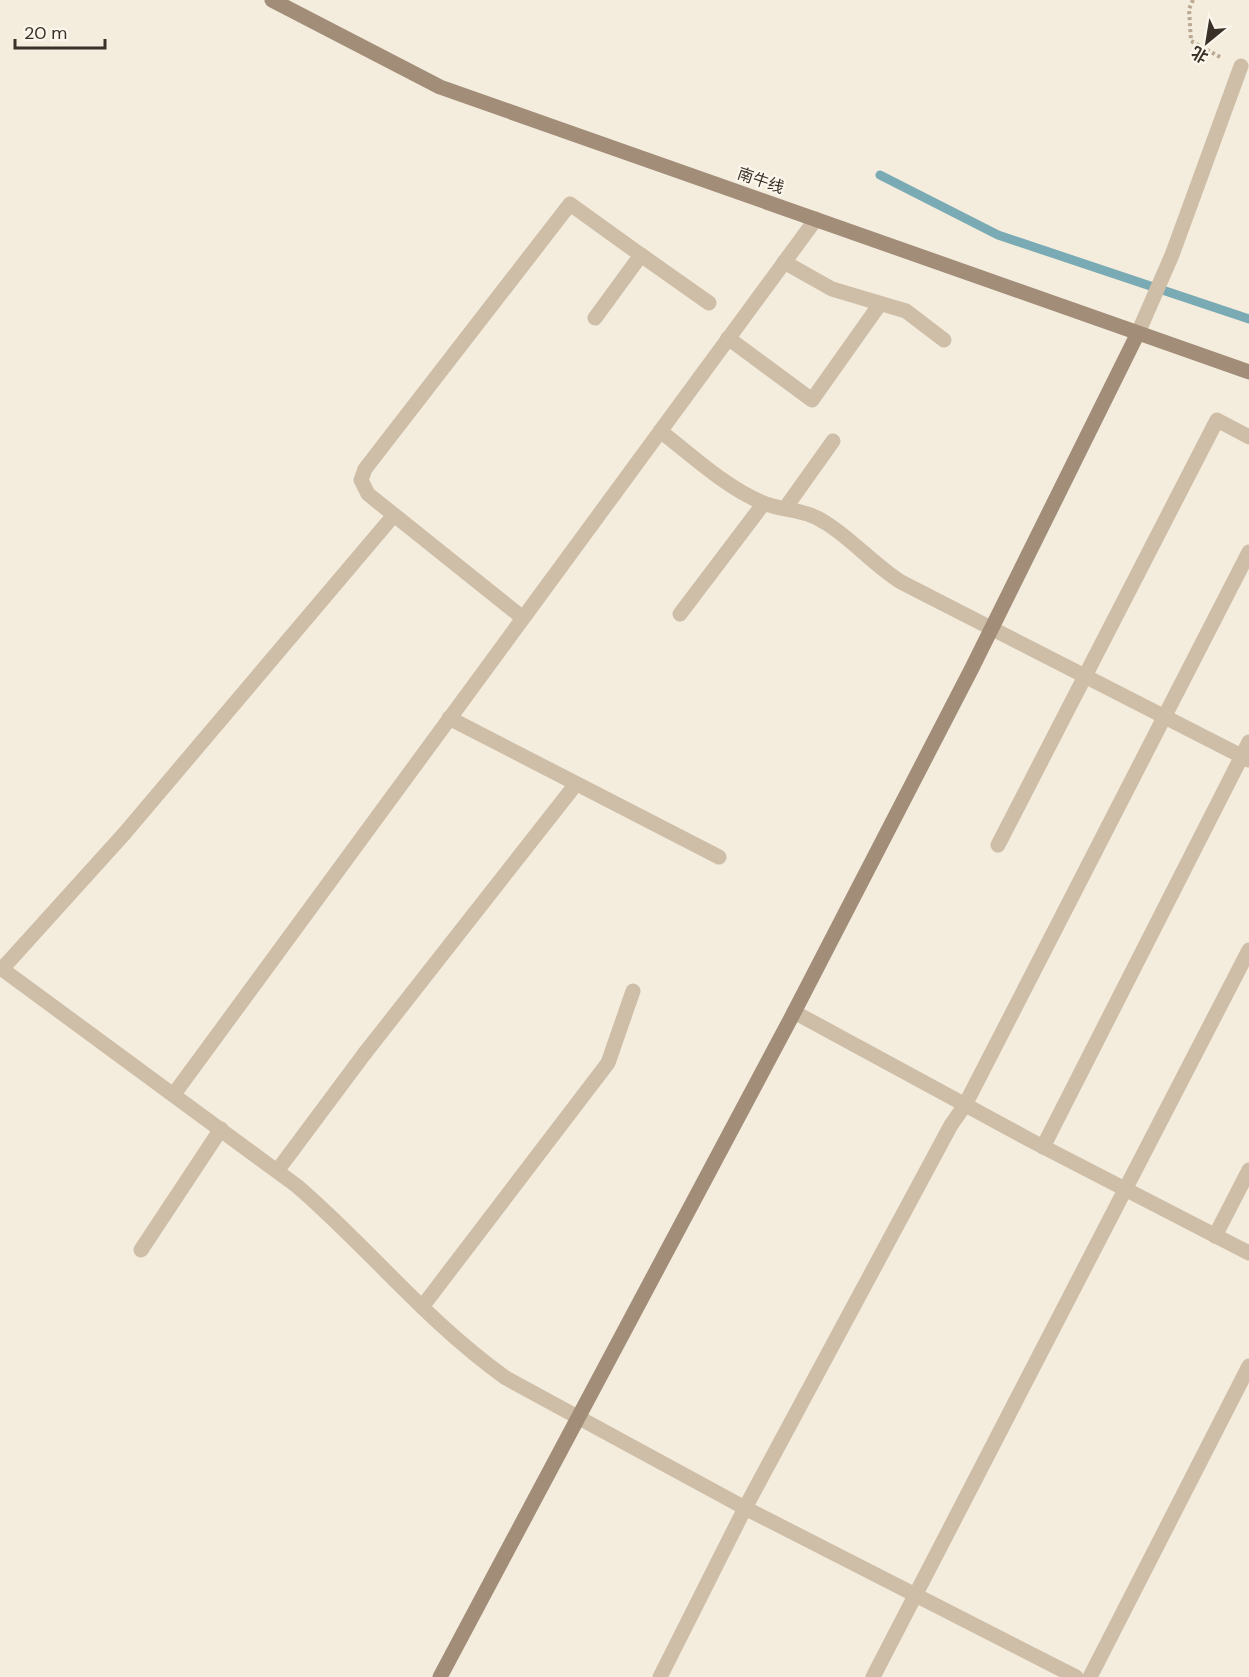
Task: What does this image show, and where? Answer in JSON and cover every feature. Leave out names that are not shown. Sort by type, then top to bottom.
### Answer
[{"type":"street","name":"南牛线","points":[[272,0],[440,87],[1249,372]]},
{"type":"street","points":[[440,1677],[794,1012],[993,627],[1138,333],[1166,270],[1241,66]]},
{"type":"street","points":[[523,618],[368,494],[362,480],[365,469],[570,204],[709,303]]},
{"type":"street","points":[[174,1094],[816,219]]},
{"type":"street","points":[[595,318],[641,255]]},
{"type":"street","points":[[784,262],[832,289],[906,311],[944,340]]},
{"type":"street","points":[[728,338],[812,399],[880,304]]},
{"type":"street","points":[[998,845],[1217,420],[1249,437]]},
{"type":"street","points":[[660,431],[746,495],[764,503],[807,512],[826,523],[867,554],[882,570],[901,582],[1165,716],[1247,753],[1043,1147]]},
{"type":"street","points":[[786,507],[833,441]]},
{"type":"street","points":[[680,614],[764,503]]},
{"type":"street","points":[[394,515],[124,834],[2,969],[277,1171],[331,1215],[471,1353],[506,1378],[746,1508],[1076,1677]]},
{"type":"street","points":[[660,1677],[746,1508],[951,1125],[965,1105],[1249,552]]},
{"type":"street","points":[[449,718],[719,857]]},
{"type":"street","points":[[277,1171],[365,1053],[576,784]]},
{"type":"street","points":[[873,1677],[1249,950]]},
{"type":"street","points":[[423,1307],[608,1063],[633,991]]},
{"type":"street","points":[[794,1012],[1043,1147],[1249,1253]]},
{"type":"street","points":[[141,1250],[221,1130]]},
{"type":"street","points":[[1215,1236],[1249,1170]]},
{"type":"street","points":[[1090,1677],[1249,1366]]},
{"type":"path","points":[[1193,0],[1190,9],[1191,41],[1212,54],[1241,66]]},
{"type":"waterway","points":[[880,175],[998,235],[1249,319]]}]
